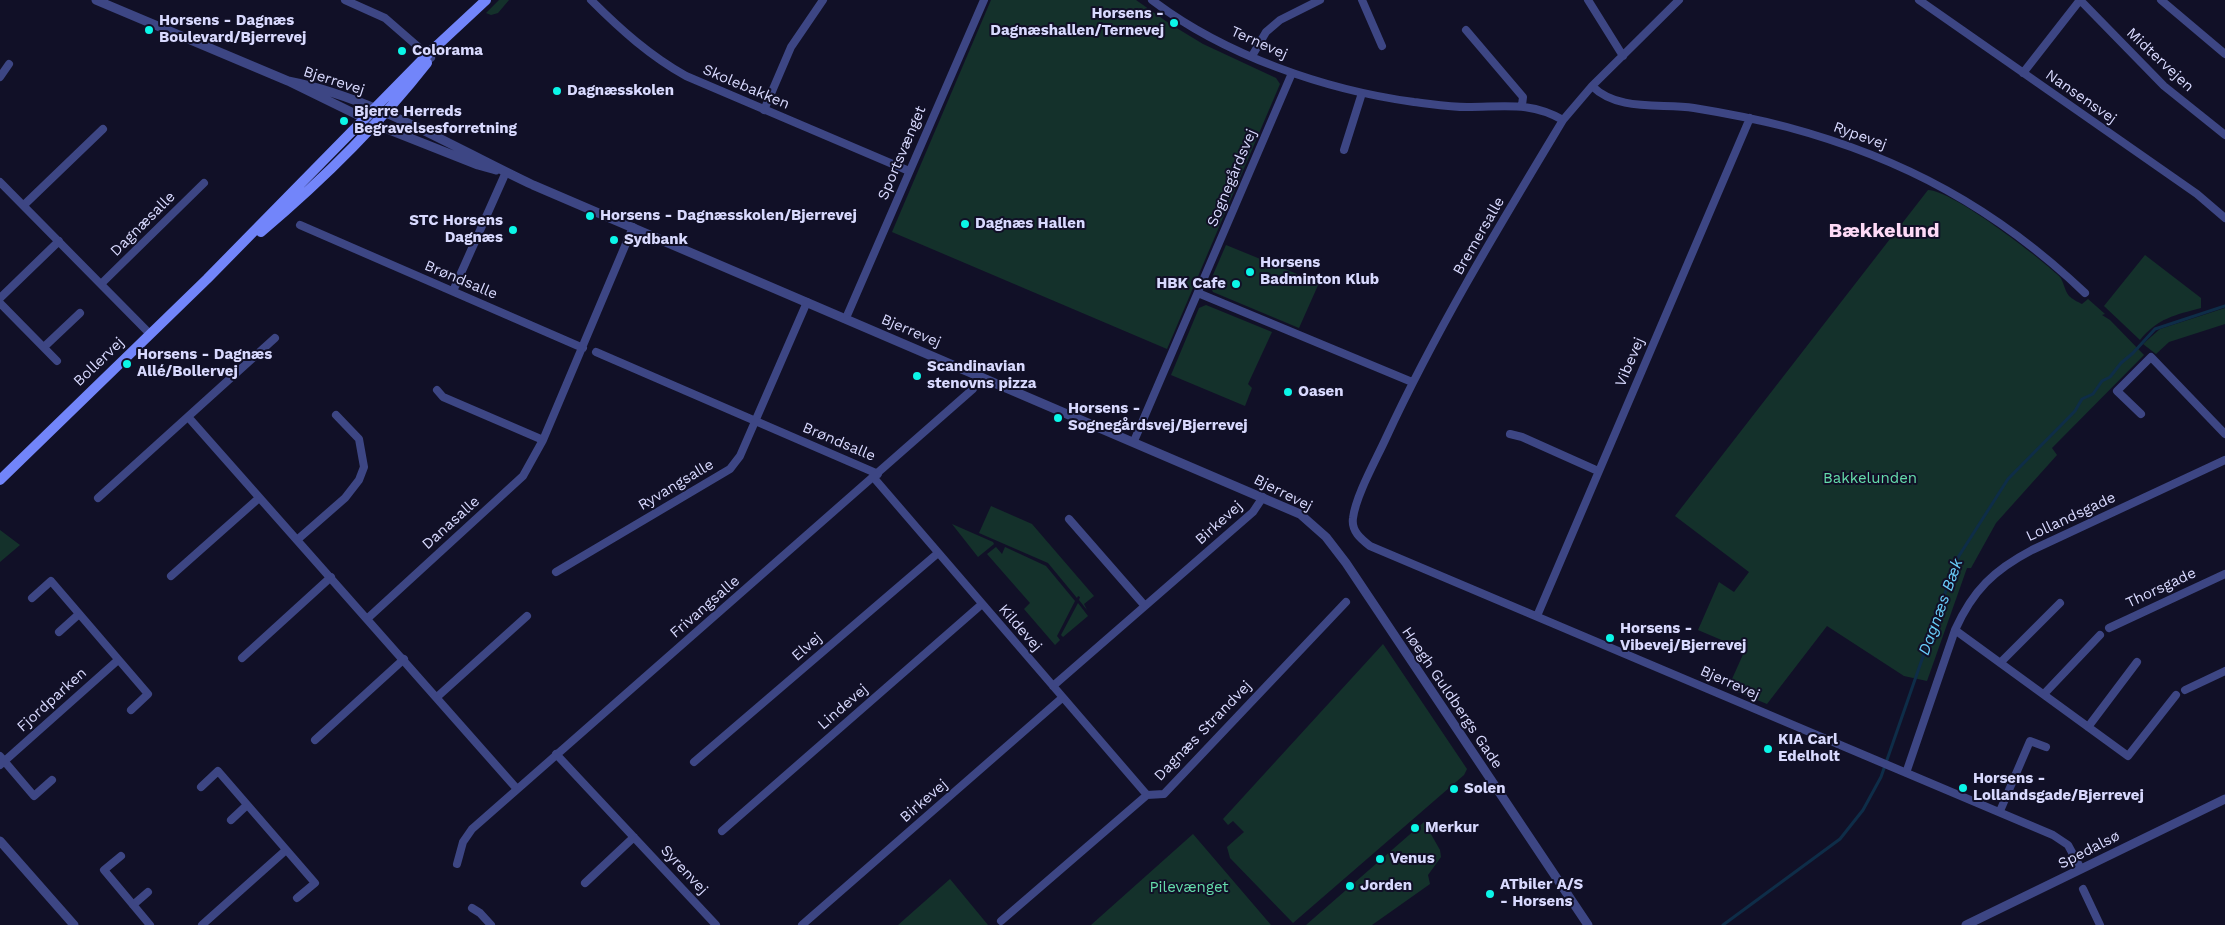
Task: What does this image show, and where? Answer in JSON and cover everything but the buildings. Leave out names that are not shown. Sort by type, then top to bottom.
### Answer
[{"type":"main road","points":[[429,56],[486,0]]},
{"type":"main road","name":"Bollervej","points":[[0,480],[219,266],[373,109],[429,56]]},
{"type":"main road","name":"Bollervej","points":[[219,266],[286,210],[385,114],[429,56]]},
{"type":"street","name":"Bjerrevej","points":[[96,0],[288,81],[375,124],[478,166],[506,172]]},
{"type":"street","points":[[345,0],[385,18],[429,56]]},
{"type":"street","name":"Skolebakken","points":[[591,0],[624,32],[662,63],[686,76],[909,171]]},
{"type":"street","points":[[764,110],[790,48],[823,0]]},
{"type":"street","name":"Sportsvænget","points":[[846,318],[984,0]]},
{"type":"street","name":"Ternevej","points":[[1152,0],[1201,31],[1292,73],[1362,93],[1415,102],[1466,107],[1522,106],[1538,108],[1563,120]]},
{"type":"street","points":[[1252,56],[1266,32],[1280,20],[1320,0]]},
{"type":"street","points":[[1362,0],[1382,46]]},
{"type":"street","points":[[1588,0],[1623,56]]},
{"type":"street","name":"Bremersalle","points":[[1353,519],[1365,484],[1412,382],[1563,120],[1592,86],[1679,0]]},
{"type":"street","name":"Nansensvej","points":[[1919,0],[1930,3],[2023,73],[2197,194],[2225,218]]},
{"type":"street","points":[[2023,73],[2080,0]]},
{"type":"street","name":"Midtervejen","points":[[2080,0],[2164,86],[2225,135]]},
{"type":"street","points":[[2161,0],[2225,54]]},
{"type":"street","points":[[1466,30],[1523,98],[1522,106]]},
{"type":"street","points":[[0,77],[9,64]]},
{"type":"street","name":"Sognegårdsvej","points":[[1134,442],[1292,73]]},
{"type":"street","name":"Bjerrevej","points":[[288,81],[313,86],[385,114],[481,158],[506,172],[1263,497],[1300,514],[1326,537]]},
{"type":"street","name":"Rypevej","points":[[1592,86],[1597,92],[1628,104],[1692,108],[1750,118],[1854,147],[1933,182],[1983,211],[2023,238],[2085,293]]},
{"type":"street","points":[[1344,150],[1362,93]]},
{"type":"street","name":"Vibevej","points":[[1537,616],[1750,118]]},
{"type":"street","points":[[24,205],[103,129]]},
{"type":"street","points":[[453,291],[506,172]]},
{"type":"street","points":[[0,182],[150,334]]},
{"type":"street","name":"Dagnæsalle","points":[[101,284],[204,183]]},
{"type":"street","name":"Brøndsalle","points":[[300,225],[583,348]]},
{"type":"street","name":"Danasalle","points":[[368,618],[523,476],[543,440],[633,227]]},
{"type":"street","points":[[0,298],[59,241]]},
{"type":"street","points":[[1198,293],[1412,382]]},
{"type":"street","name":"Ryvangsalle","points":[[556,572],[730,469],[740,456],[807,302]]},
{"type":"street","points":[[0,303],[57,361]]},
{"type":"street","points":[[44,347],[80,313]]},
{"type":"street","points":[[98,498],[276,338]]},
{"type":"street","name":"Brøndsalle","points":[[596,352],[756,421],[876,476]]},
{"type":"street","points":[[2141,414],[2117,391],[2150,357],[2225,434]]},
{"type":"street","name":"Frivangsalle","points":[[456,864],[463,842],[472,829],[876,476],[973,389],[979,375]]},
{"type":"street","points":[[436,390],[443,397],[543,440]]},
{"type":"street","points":[[297,540],[345,498],[360,480],[364,467],[359,439],[336,415]]},
{"type":"street","points":[[189,418],[517,788]]},
{"type":"street","points":[[1510,434],[1522,436],[1598,471]]},
{"type":"street","name":"Lollandsgade","points":[[1904,772],[1963,611],[1989,577],[2011,561],[2225,460]]},
{"type":"street","name":"Kildevej","points":[[876,476],[938,554],[1147,795]]},
{"type":"street","name":"Birkevej","points":[[1053,686],[1253,512],[1263,497]]},
{"type":"street","points":[[171,576],[259,498]]},
{"type":"street","points":[[1069,519],[1145,606]]},
{"type":"street","name":"Bjerrevej","points":[[1353,519],[1355,529],[1360,538],[1370,546],[2000,811],[2062,840],[2073,852],[2081,869]]},
{"type":"street","name":"Høegh Guldbergs Gade","points":[[1326,537],[1588,925]]},
{"type":"street","name":"Elvej","points":[[694,762],[938,554]]},
{"type":"street","name":"Thorsgade","points":[[2109,628],[2225,574]]},
{"type":"street","points":[[242,658],[331,577]]},
{"type":"street","points":[[32,598],[51,581],[148,694],[131,710]]},
{"type":"street","name":"Dagnæs Strandvej","points":[[1001,921],[1147,795],[1164,794],[1346,602]]},
{"type":"street","points":[[2000,663],[2060,602]]},
{"type":"street","name":"Lindevej","points":[[722,830],[982,604]]},
{"type":"street","points":[[59,632],[79,614]]},
{"type":"street","points":[[437,697],[526,616]]},
{"type":"street","points":[[1955,630],[2128,756],[2176,694]]},
{"type":"street","points":[[2044,694],[2100,635]]},
{"type":"street","points":[[315,740],[404,659]]},
{"type":"street","name":"Fjordparken","points":[[52,780],[34,796],[1,761],[118,660]]},
{"type":"street","points":[[2088,726],[2137,662]]},
{"type":"street","points":[[2185,690],[2225,671]]},
{"type":"street","name":"Birkevej","points":[[802,925],[1062,698]]},
{"type":"street","points":[[2000,811],[2030,741],[2046,747]]},
{"type":"street","name":"Syrenvej","points":[[556,754],[713,924]]},
{"type":"street","points":[[201,787],[218,771],[315,883],[297,898]]},
{"type":"street","name":"Spedalsø","points":[[1966,925],[2225,799]]},
{"type":"street","points":[[232,820],[247,805]]},
{"type":"street","points":[[585,883],[634,837]]},
{"type":"street","points":[[0,841],[74,925]]},
{"type":"street","points":[[202,925],[286,850]]},
{"type":"street","points":[[121,856],[104,870],[150,925]]},
{"type":"street","points":[[2082,889],[2100,925]]},
{"type":"street","points":[[133,905],[148,892]]},
{"type":"street","points":[[472,908],[480,912],[491,925]]},
{"type":"green space","points":[[499,0],[509,0],[498,13],[491,15],[486,13]]},
{"type":"green space","points":[[991,0],[1136,0],[1203,44],[1276,78],[1280,84],[1167,349],[892,232]]},
{"type":"green space","name":"Bakkelunden","points":[[1928,190],[1940,193],[1956,201],[2015,240],[2059,276],[2070,297],[2082,304],[2088,299],[2144,355],[2052,448],[2057,455],[1996,523],[1971,568],[1967,568],[1927,681],[1904,676],[1827,626],[1767,704],[1728,688],[1745,650],[1698,630],[1719,582],[1734,592],[1749,572],[1675,516]]},
{"type":"green space","points":[[1226,245],[1319,283],[1299,328],[1213,292],[1209,284]]},
{"type":"green space","points":[[2145,255],[2201,298],[2201,308],[2175,315],[2160,322],[2140,340],[2104,306]]},
{"type":"green space","points":[[1206,305],[1272,332],[1248,384],[1252,388],[1245,406],[1171,375],[1199,308]]},
{"type":"green space","points":[[2225,308],[2225,324],[2169,342],[2156,354],[2143,344],[2160,329]]},
{"type":"green space","points":[[991,506],[1032,524],[1094,596],[1084,604],[1087,610],[1079,600],[1080,597],[1078,596],[1077,598],[1048,563],[979,533]]},
{"type":"green space","points":[[952,524],[993,542],[994,544],[978,557]]},
{"type":"green space","points":[[0,530],[20,545],[0,562]]},
{"type":"green space","points":[[996,547],[1002,554],[1005,547],[1046,566],[1075,601],[1057,636],[1060,640],[1055,645],[1024,609],[1030,603],[987,554]]},
{"type":"green space","points":[[1078,603],[1088,616],[1063,637],[1061,635]]},
{"type":"green space","points":[[1383,644],[1467,769],[1464,775],[1293,923],[1230,858],[1227,847],[1244,832],[1233,821],[1228,825],[1223,819]]},
{"type":"green space","points":[[1424,822],[1440,850],[1441,857],[1428,875],[1430,884],[1372,925],[1306,925]]},
{"type":"green space","name":"Pilevænget","points":[[1193,834],[1271,925],[1091,925]]},
{"type":"green space","points":[[950,879],[988,925],[898,925]]},
{"type":"waterway","name":"Dagnæs Bæk","points":[[1723,925],[1840,839],[1863,810],[1881,777],[1957,559],[2008,479],[2075,411],[2082,399],[2093,394],[2102,381],[2110,377],[2121,363],[2155,329],[2225,306]]},
{"type":"place","name":"Horsens - Dagnæshallen/Ternevej","points":[[1174,23]]},
{"type":"place","name":"Horsens - Dagnæs Boulevard/Bjerrevej","points":[[149,30]]},
{"type":"place","name":"Colorama","points":[[402,51]]},
{"type":"place","name":"Dagnæsskolen","points":[[557,91]]},
{"type":"place","name":"Bjerre Herreds Begravelsesforretning","points":[[344,121]]},
{"type":"place","name":"Horsens - Dagnæsskolen/Bjerrevej","points":[[590,216]]},
{"type":"place","name":"Dagnæs Hallen","points":[[965,224]]},
{"type":"place","name":"STC Horsens Dagnæs","points":[[513,230]]},
{"type":"place","name":"Sydbank","points":[[614,240]]},
{"type":"place","name":"Horsens Badminton Klub","points":[[1250,272]]},
{"type":"place","name":"HBK Cafe","points":[[1236,284]]},
{"type":"place","name":"Horsens - Dagnæs Allé/Bollervej","points":[[127,364]]},
{"type":"place","name":"Scandinavian stenovns pizza","points":[[917,376]]},
{"type":"place","name":"Oasen","points":[[1288,392]]},
{"type":"place","name":"Horsens - Sognegårdsvej/Bjerrevej","points":[[1058,418]]},
{"type":"place","name":"Horsens - Vibevej/Bjerrevej","points":[[1610,638]]},
{"type":"place","name":"KIA Carl Edelholt","points":[[1768,749]]},
{"type":"place","name":"Horsens - Lollandsgade/Bjerrevej","points":[[1963,788]]},
{"type":"place","name":"Solen","points":[[1454,789]]},
{"type":"place","name":"Merkur","points":[[1415,828]]},
{"type":"place","name":"Venus","points":[[1380,859]]},
{"type":"place","name":"Jorden","points":[[1350,886]]},
{"type":"place","name":"ATbiler A/S - Horsens","points":[[1490,894]]},
{"type":"district","name":"Bækkelund","points":[[1884,231]]}]
